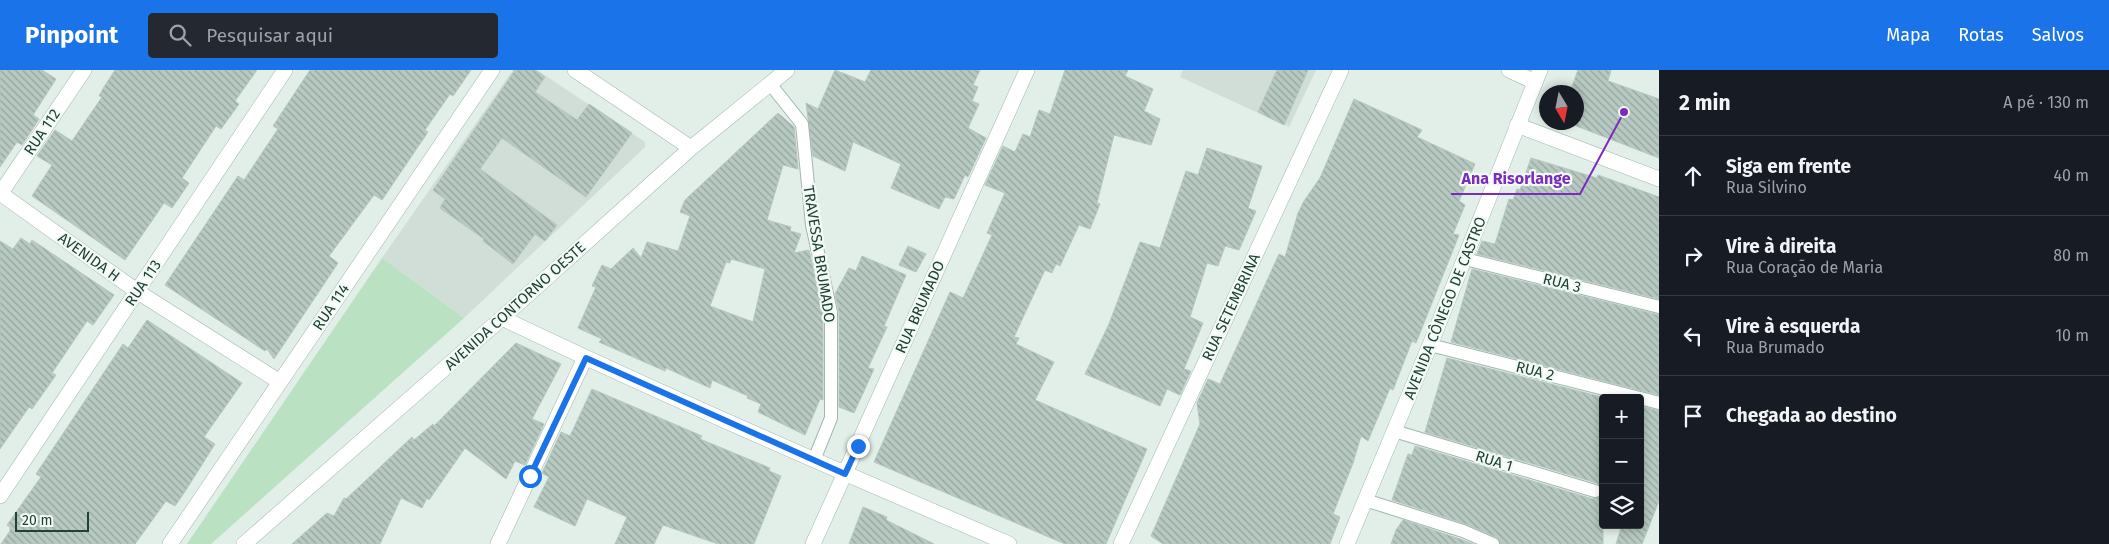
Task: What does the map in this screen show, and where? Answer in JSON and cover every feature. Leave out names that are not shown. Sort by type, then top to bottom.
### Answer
[{"type":"street","name":"RUA 112","points":[[0,194],[84,70]]},
{"type":"street","name":"RUA 113","points":[[0,496],[285,70]]},
{"type":"street","name":"RUA 114","points":[[170,544],[492,70]]},
{"type":"street","points":[[575,70],[691,148]]},
{"type":"street","name":"AVENIDA CONTORNO OESTE","points":[[244,544],[502,318],[691,148],[771,85],[787,70]]},
{"type":"street","name":"RUA BRUMADO","points":[[813,544],[1027,70]]},
{"type":"street","name":"RUA SETEMBRINA","points":[[1121,544],[1341,70]]},
{"type":"street","points":[[1509,70],[1537,76]]},
{"type":"street","name":"AVENIDA CÔNEGO DE CASTRO","points":[[1346,544],[1430,345],[1537,76]]},
{"type":"street","points":[[1517,125],[1659,179]]},
{"type":"street","name":"AVENIDA H","points":[[0,194],[138,292],[280,382]]},
{"type":"street","points":[[502,318],[586,358],[845,474],[1009,544]]},
{"type":"street","points":[[498,544],[586,358]]},
{"type":"lane","name":"TRAVESSA BRUMADO","points":[[771,85],[802,124],[812,225],[831,312],[831,418],[814,460]]},
{"type":"lane","name":"RUA 3","points":[[1465,259],[1659,307]]},
{"type":"lane","name":"RUA 2","points":[[1430,345],[1624,394]]},
{"type":"lane","name":"RUA 2","points":[[1644,399],[1659,403]]},
{"type":"lane","name":"RUA 1","points":[[1394,431],[1595,491]]},
{"type":"lane","points":[[1365,500],[1464,531],[1493,544]]},
{"type":"shaded area","points":[[513,70],[537,70],[645,142],[645,147],[464,318],[382,258]]},
{"type":"shaded area","points":[[1183,70],[1316,70],[1289,127],[1180,77]]},
{"type":"green space","points":[[382,258],[464,318],[211,544],[187,544]]},
{"type":"building","points":[[0,70],[42,70],[56,79],[33,115],[39,119],[22,145],[17,142],[0,167]]},
{"type":"building","points":[[115,70],[257,70],[235,101],[239,104],[221,129],[216,126],[182,178],[189,183],[172,208],[164,203],[125,260],[32,196],[52,165],[37,156],[55,130],[72,141],[102,97],[99,96]]},
{"type":"building","points":[[310,70],[471,70],[453,96],[450,94],[425,130],[428,132],[382,200],[374,195],[329,256],[338,263],[274,359],[267,349],[265,351],[165,285],[238,176],[244,180],[278,129],[273,126]]},
{"type":"building","points":[[515,70],[535,70],[545,77],[535,92],[577,120],[589,104],[632,133],[586,197],[502,138],[480,169],[557,225],[545,241],[535,234],[513,264],[483,241],[484,239],[440,208],[445,199],[433,190]]},
{"type":"building","points":[[835,70],[865,82],[871,70],[980,70],[973,85],[978,87],[972,101],[979,104],[968,128],[986,138],[968,177],[965,175],[954,199],[945,197],[939,209],[891,188],[901,164],[853,142],[845,171],[813,156],[806,103],[818,109]]},
{"type":"building","points":[[1065,70],[1128,70],[1125,76],[1153,89],[1144,111],[1160,119],[1151,145],[1114,135],[1097,203],[1100,204],[1090,229],[1079,225],[1060,266],[1056,264],[1052,273],[1045,270],[1014,337],[1019,338],[1016,344],[1054,362],[1035,400],[1147,449],[1106,544],[1065,544],[874,462],[950,292],[963,298],[992,235],[987,233],[1005,193],[985,185],[1003,146],[1015,152],[1023,134],[1030,137],[1039,110],[1050,114]]},
{"type":"building","points":[[1277,70],[1308,70],[1284,125],[1258,112]]},
{"type":"building","points":[[1578,70],[1611,70],[1608,81],[1659,99],[1659,158],[1584,129],[1584,85],[1573,85]]},
{"type":"building","points":[[1354,99],[1422,130],[1417,137],[1475,164],[1459,201],[1465,205],[1453,234],[1459,235],[1416,343],[1412,341],[1393,390],[1390,388],[1368,441],[1361,436],[1353,463],[1333,514],[1340,517],[1330,544],[1163,544],[1151,536],[1200,424],[1197,403],[1208,379],[1220,384],[1279,254],[1285,257],[1298,213],[1320,178]]},
{"type":"building","points":[[778,113],[794,127],[798,169],[783,165],[767,220],[791,227],[790,231],[801,234],[794,253],[809,250],[823,313],[823,400],[820,399],[805,435],[758,412],[761,404],[747,398],[748,396],[712,380],[710,388],[666,368],[665,371],[599,342],[602,339],[578,328],[596,287],[592,286],[602,265],[611,269],[633,248],[641,258],[647,242],[678,251],[690,216],[680,212],[685,200]],"holes":[[[731,259],[765,269],[753,322],[710,306],[726,262],[730,263]]]},
{"type":"building","points":[[1207,148],[1262,166],[1248,208],[1256,211],[1239,250],[1225,246],[1218,266],[1207,263],[1190,317],[1203,323],[1184,369],[1191,371],[1180,395],[1167,389],[1160,406],[1085,374],[1109,324],[1140,242],[1160,248],[1186,171],[1198,175]]},
{"type":"building","points":[[1531,158],[1597,178],[1598,175],[1659,197],[1659,299],[1477,254],[1482,241],[1495,244],[1509,199],[1513,200],[1517,189],[1520,190]]},
{"type":"building","points":[[21,238],[30,244],[32,240],[114,295],[93,325],[87,321],[52,373],[56,375],[32,409],[29,407],[0,449],[0,241],[13,249]]},
{"type":"building","points":[[908,246],[926,254],[916,272],[899,265]]},
{"type":"building","points":[[862,256],[906,275],[884,326],[887,327],[868,368],[874,369],[854,413],[839,407],[839,312],[835,294],[849,268],[856,271]]},
{"type":"building","points":[[1472,269],[1659,315],[1659,395],[1451,342]]},
{"type":"building","points":[[147,320],[242,383],[204,437],[215,444],[186,490],[175,506],[166,501],[135,544],[1,544],[10,531],[10,527],[7,525],[41,477],[36,474],[123,344],[128,348]]},
{"type":"building","points":[[516,343],[561,364],[532,419],[544,424],[525,465],[515,461],[506,479],[465,448],[429,500],[427,498],[422,508],[401,498],[380,544],[292,544],[327,513],[334,516],[344,498],[346,499],[412,437],[414,440],[433,424],[434,426]]},
{"type":"building","points":[[1447,358],[1599,396],[1599,485],[1597,483],[1425,432]]},
{"type":"building","points":[[592,389],[702,436],[700,439],[770,468],[769,471],[781,476],[754,544],[718,544],[663,525],[654,544],[615,544],[627,517],[587,499],[575,526],[534,507],[549,477],[542,473],[561,432],[570,436]]},
{"type":"building","points":[[1644,407],[1659,411],[1659,501],[1642,544],[1616,544],[1621,529],[1644,529]]},
{"type":"building","points":[[1415,446],[1593,499],[1599,497],[1599,529],[1603,529],[1603,544],[1501,544],[1496,537],[1466,524],[1392,500],[1408,454],[1412,455]]},
{"type":"building","points":[[863,507],[887,517],[886,520],[934,544],[849,544]]},
{"type":"building","points":[[1403,520],[1473,544],[1391,544],[1396,530]]},
{"type":"place","name":"Ana Risorlange","points":[[1624,112]]},
{"type":"route","points":[[530,476],[586,358],[845,474],[858,446]]}]
